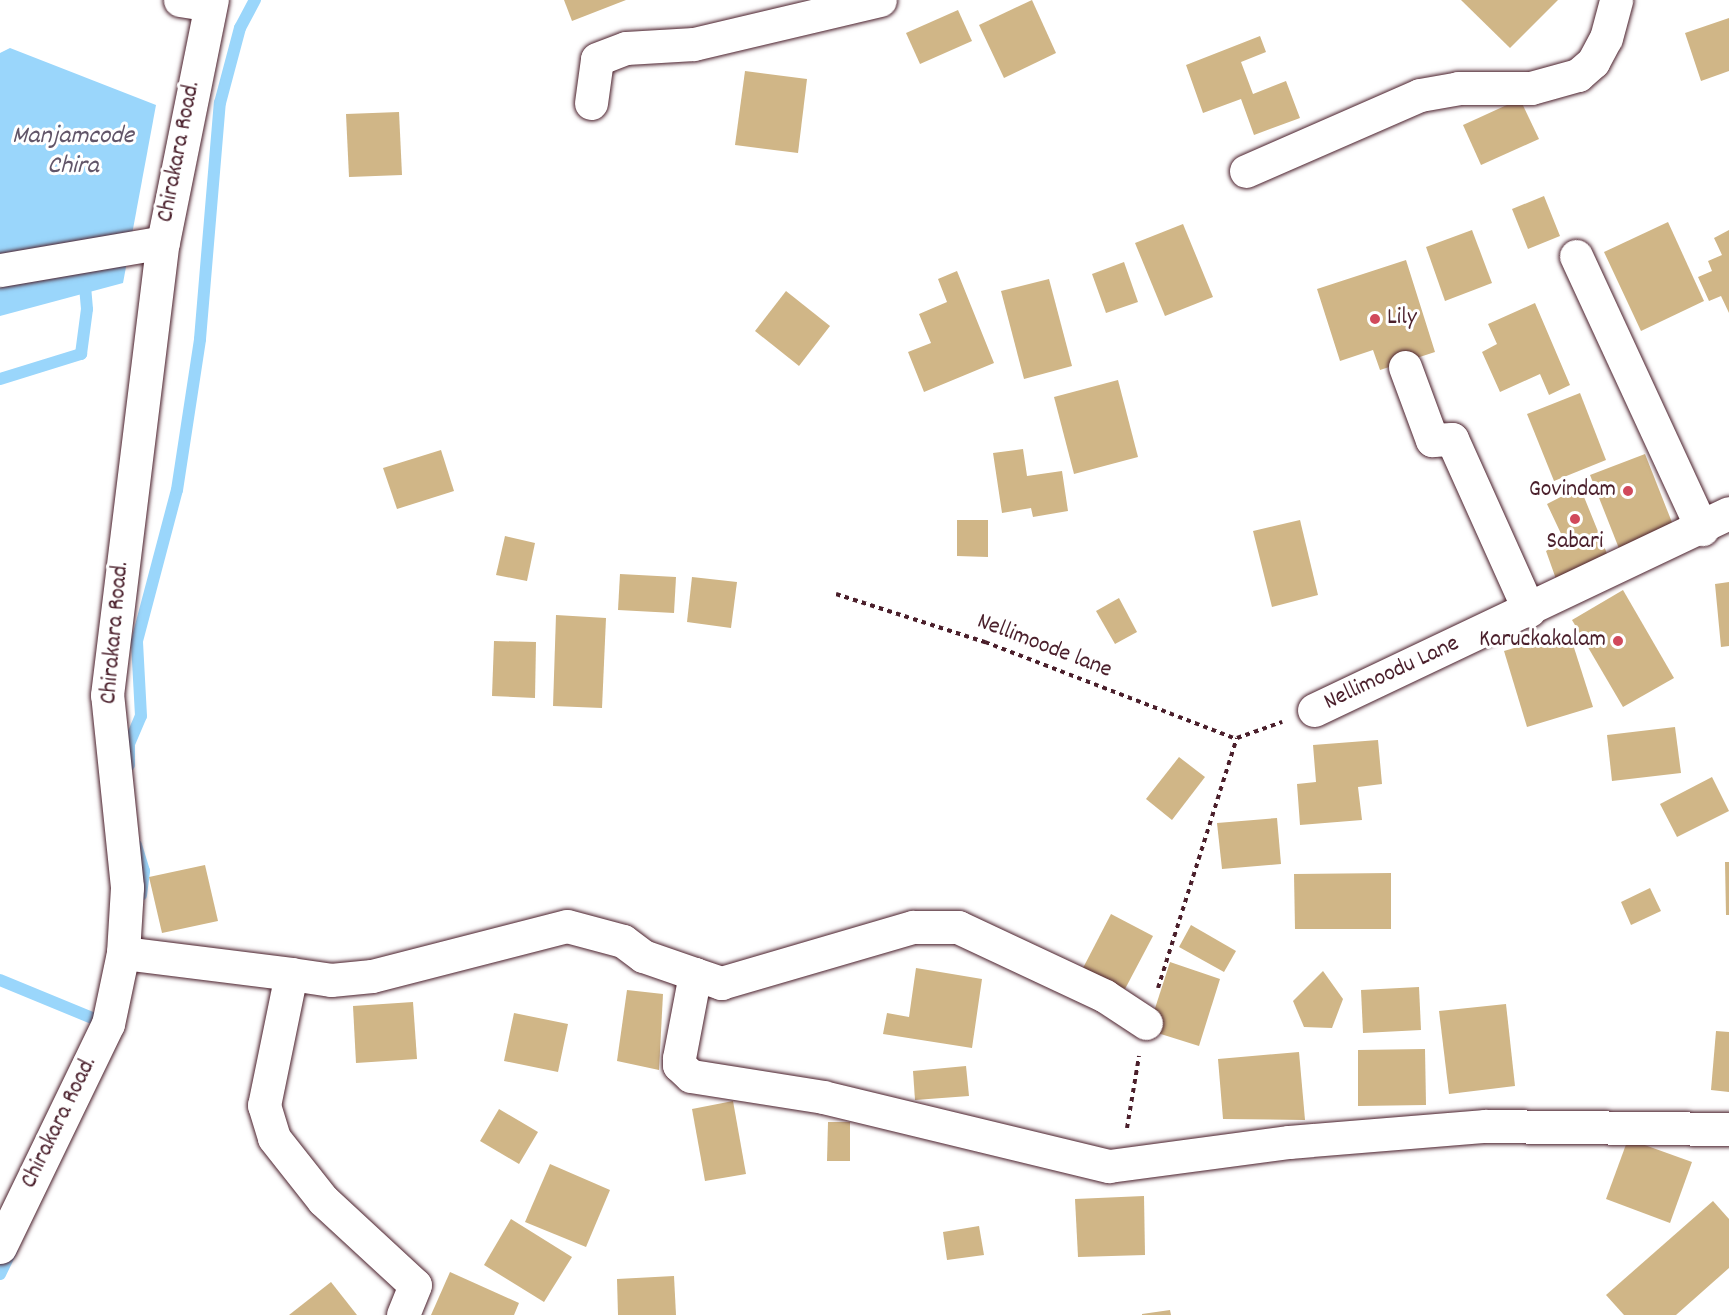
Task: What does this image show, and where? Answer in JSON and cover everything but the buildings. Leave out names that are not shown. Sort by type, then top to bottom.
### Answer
[{"type":"street","points":[[591,102],[597,59],[626,48],[694,44],[880,0]]},
{"type":"street","points":[[1246,171],[1420,95],[1458,88],[1531,88],[1578,75],[1593,62],[1606,38],[1616,0]]},
{"type":"street","name":"Chirakara Road.","points":[[0,1246],[108,1024],[123,952],[127,887],[107,695],[163,242],[201,2]]},
{"type":"street","points":[[0,270],[163,242]]},
{"type":"street","points":[[1575,256],[1715,521]]},
{"type":"street","points":[[1405,367],[1432,440],[1452,439],[1529,610]]},
{"type":"street","name":"Nellimoodu Lane","points":[[1314,711],[1715,521]]},
{"type":"street","points":[[123,952],[331,980],[372,976],[567,926],[623,941],[643,956],[721,983],[913,927],[958,927],[1105,996],[1146,1023]]},
{"type":"street","points":[[291,974],[264,1105],[274,1138],[323,1200],[415,1285],[403,1315]]},
{"type":"street","points":[[695,974],[679,1058],[691,1076],[788,1090],[962,1135],[1109,1166],[1289,1142],[1485,1126],[1729,1129]]},
{"type":"path","name":"Nellimoode lane","points":[[836,594],[985,642],[1236,739]]},
{"type":"path","points":[[1125,1164],[1129,1101],[1146,1023],[1236,739],[1314,711]]},
{"type":"water","name":"Manjamcode Chira","points":[[10,48],[156,105],[123,283],[0,316],[0,53]]},
{"type":"waterway","points":[[129,765],[129,744],[141,716],[137,641],[177,490],[200,339],[220,103],[240,28],[255,0]]},
{"type":"waterway","points":[[0,379],[81,354],[87,309],[84,277]]},
{"type":"waterway","points":[[136,845],[144,871],[141,895]]},
{"type":"waterway","points":[[0,980],[107,1024]]},
{"type":"waterway","points":[[0,1274],[12,1249]]},
{"type":"place","name":"Lily","points":[[1375,319]]},
{"type":"place","name":"Govindam","points":[[1628,491]]},
{"type":"place","name":"Sabari","points":[[1575,519]]},
{"type":"place","name":"Karuckakalam","points":[[1618,641]]}]
